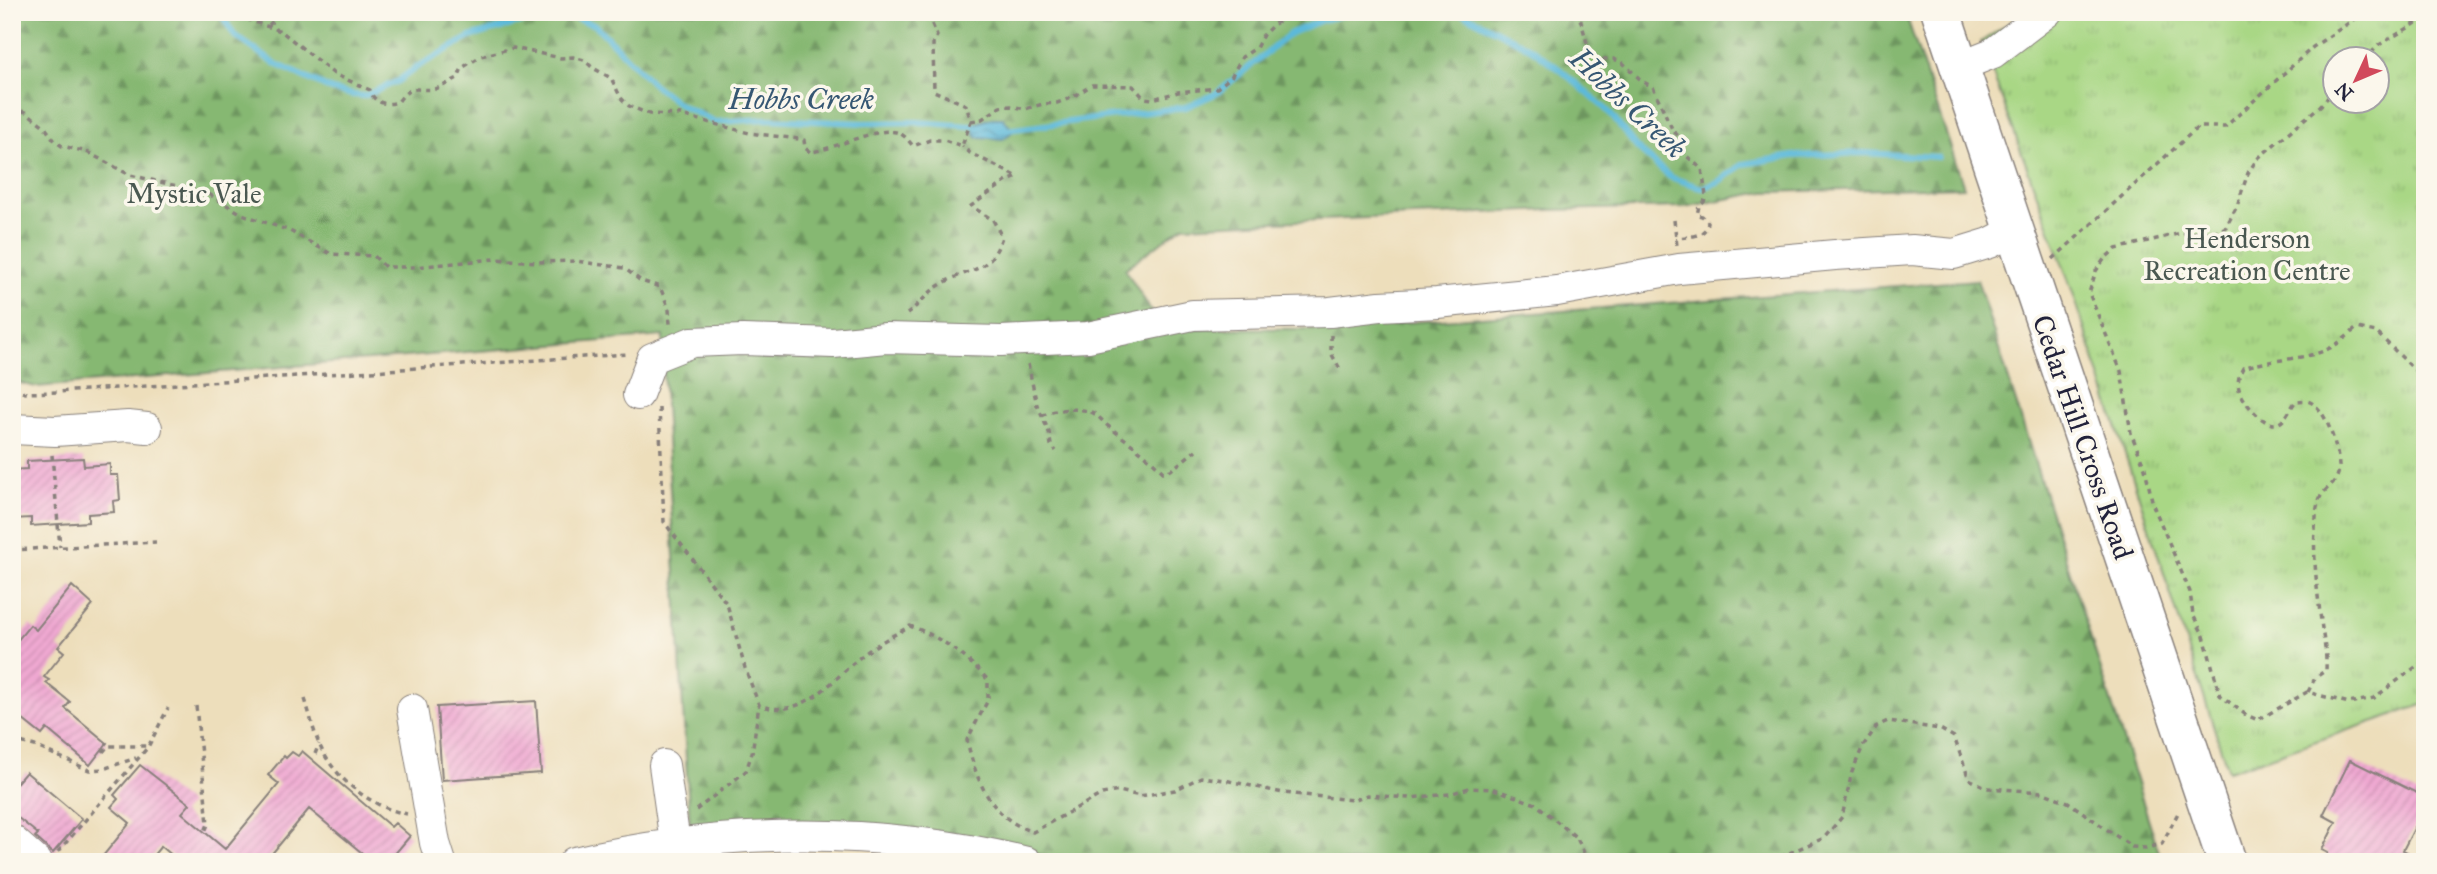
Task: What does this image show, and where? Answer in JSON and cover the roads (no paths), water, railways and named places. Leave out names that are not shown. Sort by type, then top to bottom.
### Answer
[{"type":"main road","name":"Cedar Hill Cross Road","points":[[1941,12],[2227,862]]},
{"type":"street","points":[[1960,66],[1993,53],[2047,12]]},
{"type":"street","points":[[648,396],[652,358],[692,342],[833,342],[886,338],[1017,341],[1088,337],[1193,315],[1330,312],[1557,291],[1679,269],[1912,250],[1954,254],[1990,243],[2013,231]]},
{"type":"street","points":[[12,429],[128,426],[147,428]]},
{"type":"street","points":[[412,709],[435,843],[441,862]]},
{"type":"street","points":[[664,765],[674,836]]},
{"type":"street","points":[[574,862],[674,836],[816,834],[911,841],[1027,862]]},
{"type":"street","points":[[12,840],[48,857]]},
{"type":"water","points":[[1003,118],[1013,131],[1003,139],[977,137],[974,132],[977,123]]},
{"type":"waterway","name":"Hobbs Creek","points":[[220,12],[234,35],[274,63],[332,90],[353,95],[364,96],[398,81],[470,37],[556,12],[595,25],[653,84],[680,105],[715,122],[767,119],[917,122],[982,127]]},
{"type":"waterway","name":"Hobbs Creek","points":[[1006,130],[1186,107],[1217,93],[1291,33],[1322,20],[1353,12]]},
{"type":"waterway","name":"Hobbs Creek","points":[[1460,12],[1532,49],[1608,111],[1637,148],[1670,177],[1702,188],[1718,182],[1743,164],[1793,156],[1864,153],[1938,157]]},
{"type":"park label","name":"Mystic Vale","points":[[194,193]]},
{"type":"park label","name":"Henderson Recreation Centre","points":[[2247,254]]}]
